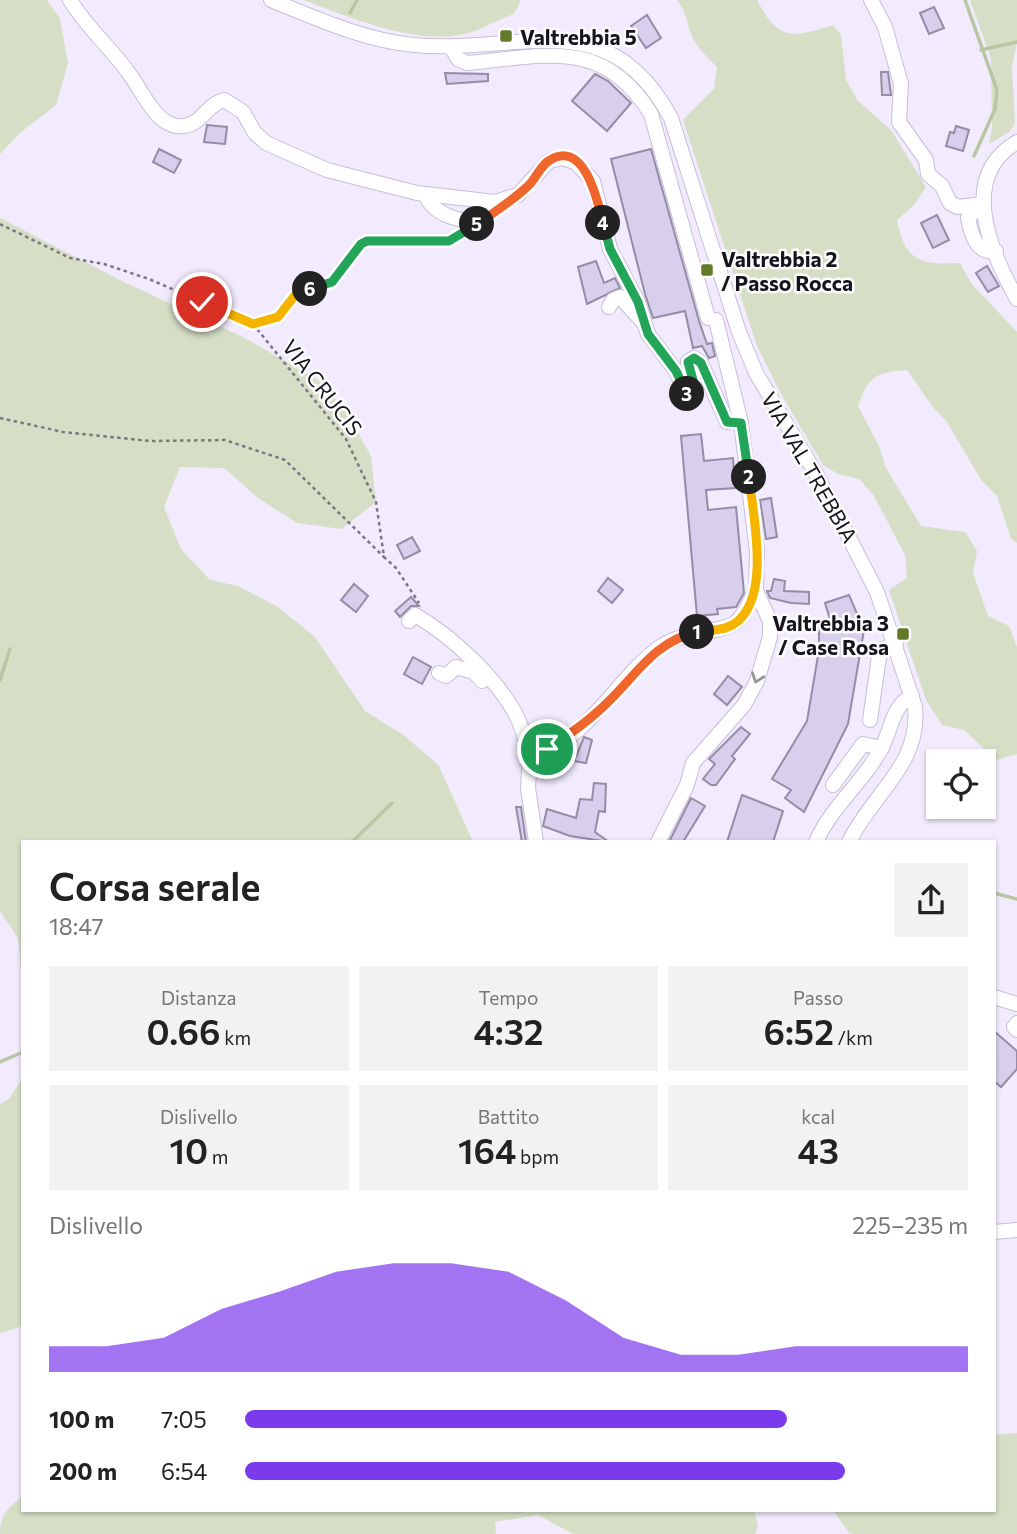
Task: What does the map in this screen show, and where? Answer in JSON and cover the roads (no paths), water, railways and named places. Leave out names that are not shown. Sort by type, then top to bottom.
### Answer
[{"type":"street","points":[[70,0],[93,34],[129,73],[156,114],[170,124],[183,127],[198,122],[217,102],[224,100],[243,112],[255,133],[266,143],[327,170],[425,194],[495,202],[518,195],[549,161],[562,158],[575,162],[593,181],[610,249],[638,302],[648,334],[676,371],[685,392],[692,396],[696,391],[687,367],[688,362],[694,358],[701,363],[727,422],[741,423]]},
{"type":"street","name":"VIA VAL TREBBIA","points":[[271,0],[384,40],[451,47],[551,39],[574,42],[616,55],[635,68],[656,90],[671,118],[699,244],[712,319],[741,423],[757,551],[756,591]]},
{"type":"street","points":[[871,0],[885,27],[901,84],[899,122],[926,160],[928,174],[942,186],[950,203],[958,207],[982,204]]},
{"type":"street","name":"VIA VAL TREBBIA","points":[[451,47],[458,59],[467,63],[559,55],[595,62],[621,76],[636,89],[651,114],[699,244],[756,373],[860,555],[877,592],[912,696],[917,722],[905,761],[855,828],[850,840]]},
{"type":"street","points":[[1017,142],[1002,153],[989,170],[982,204],[971,212],[969,224],[978,246],[989,252],[996,244],[1017,299]]},
{"type":"street","points":[[425,194],[432,205],[453,219],[479,223]]},
{"type":"street","points":[[609,307],[612,300],[620,297],[643,322]]},
{"type":"street","points":[[530,755],[540,753],[574,732],[609,702],[659,648],[688,634],[734,624],[743,615],[756,591]]},
{"type":"street","points":[[659,840],[687,785],[693,763],[744,705],[757,681],[771,630],[770,621],[756,591]]},
{"type":"street","points":[[409,621],[415,615],[444,634],[492,684],[517,718],[530,755],[528,788],[536,840]]},
{"type":"street","points":[[870,720],[880,650],[896,644]]},
{"type":"street","points":[[439,673],[446,676],[456,667],[474,672],[484,683],[492,684]]},
{"type":"street","points":[[818,840],[835,808],[882,748],[900,704],[912,696]]},
{"type":"street","points":[[833,785],[863,744],[882,748]]},
{"type":"street","points":[[996,998],[1017,1004]]},
{"type":"street","points":[[1017,1023],[1014,1027],[1017,1030]]},
{"type":"street","points":[[996,1232],[1017,1230]]},
{"type":"waterway","points":[[350,13],[357,0]]},
{"type":"waterway","points":[[965,0],[997,90],[995,109],[974,156]]},
{"type":"waterway","points":[[981,50],[1017,42]]},
{"type":"waterway","points":[[0,680],[10,649]]},
{"type":"waterway","points":[[354,840],[392,803]]},
{"type":"waterway","points":[[996,894],[1017,899]]},
{"type":"waterway","points":[[0,1062],[21,1053]]},
{"type":"place","name":"Valtrebbia 5","points":[[506,36]]},
{"type":"place","name":"Valtrebbia 2 / Passo Rocca","points":[[707,270]]},
{"type":"place","name":"Valtrebbia 3 / Case Rosa","points":[[903,634]]}]
